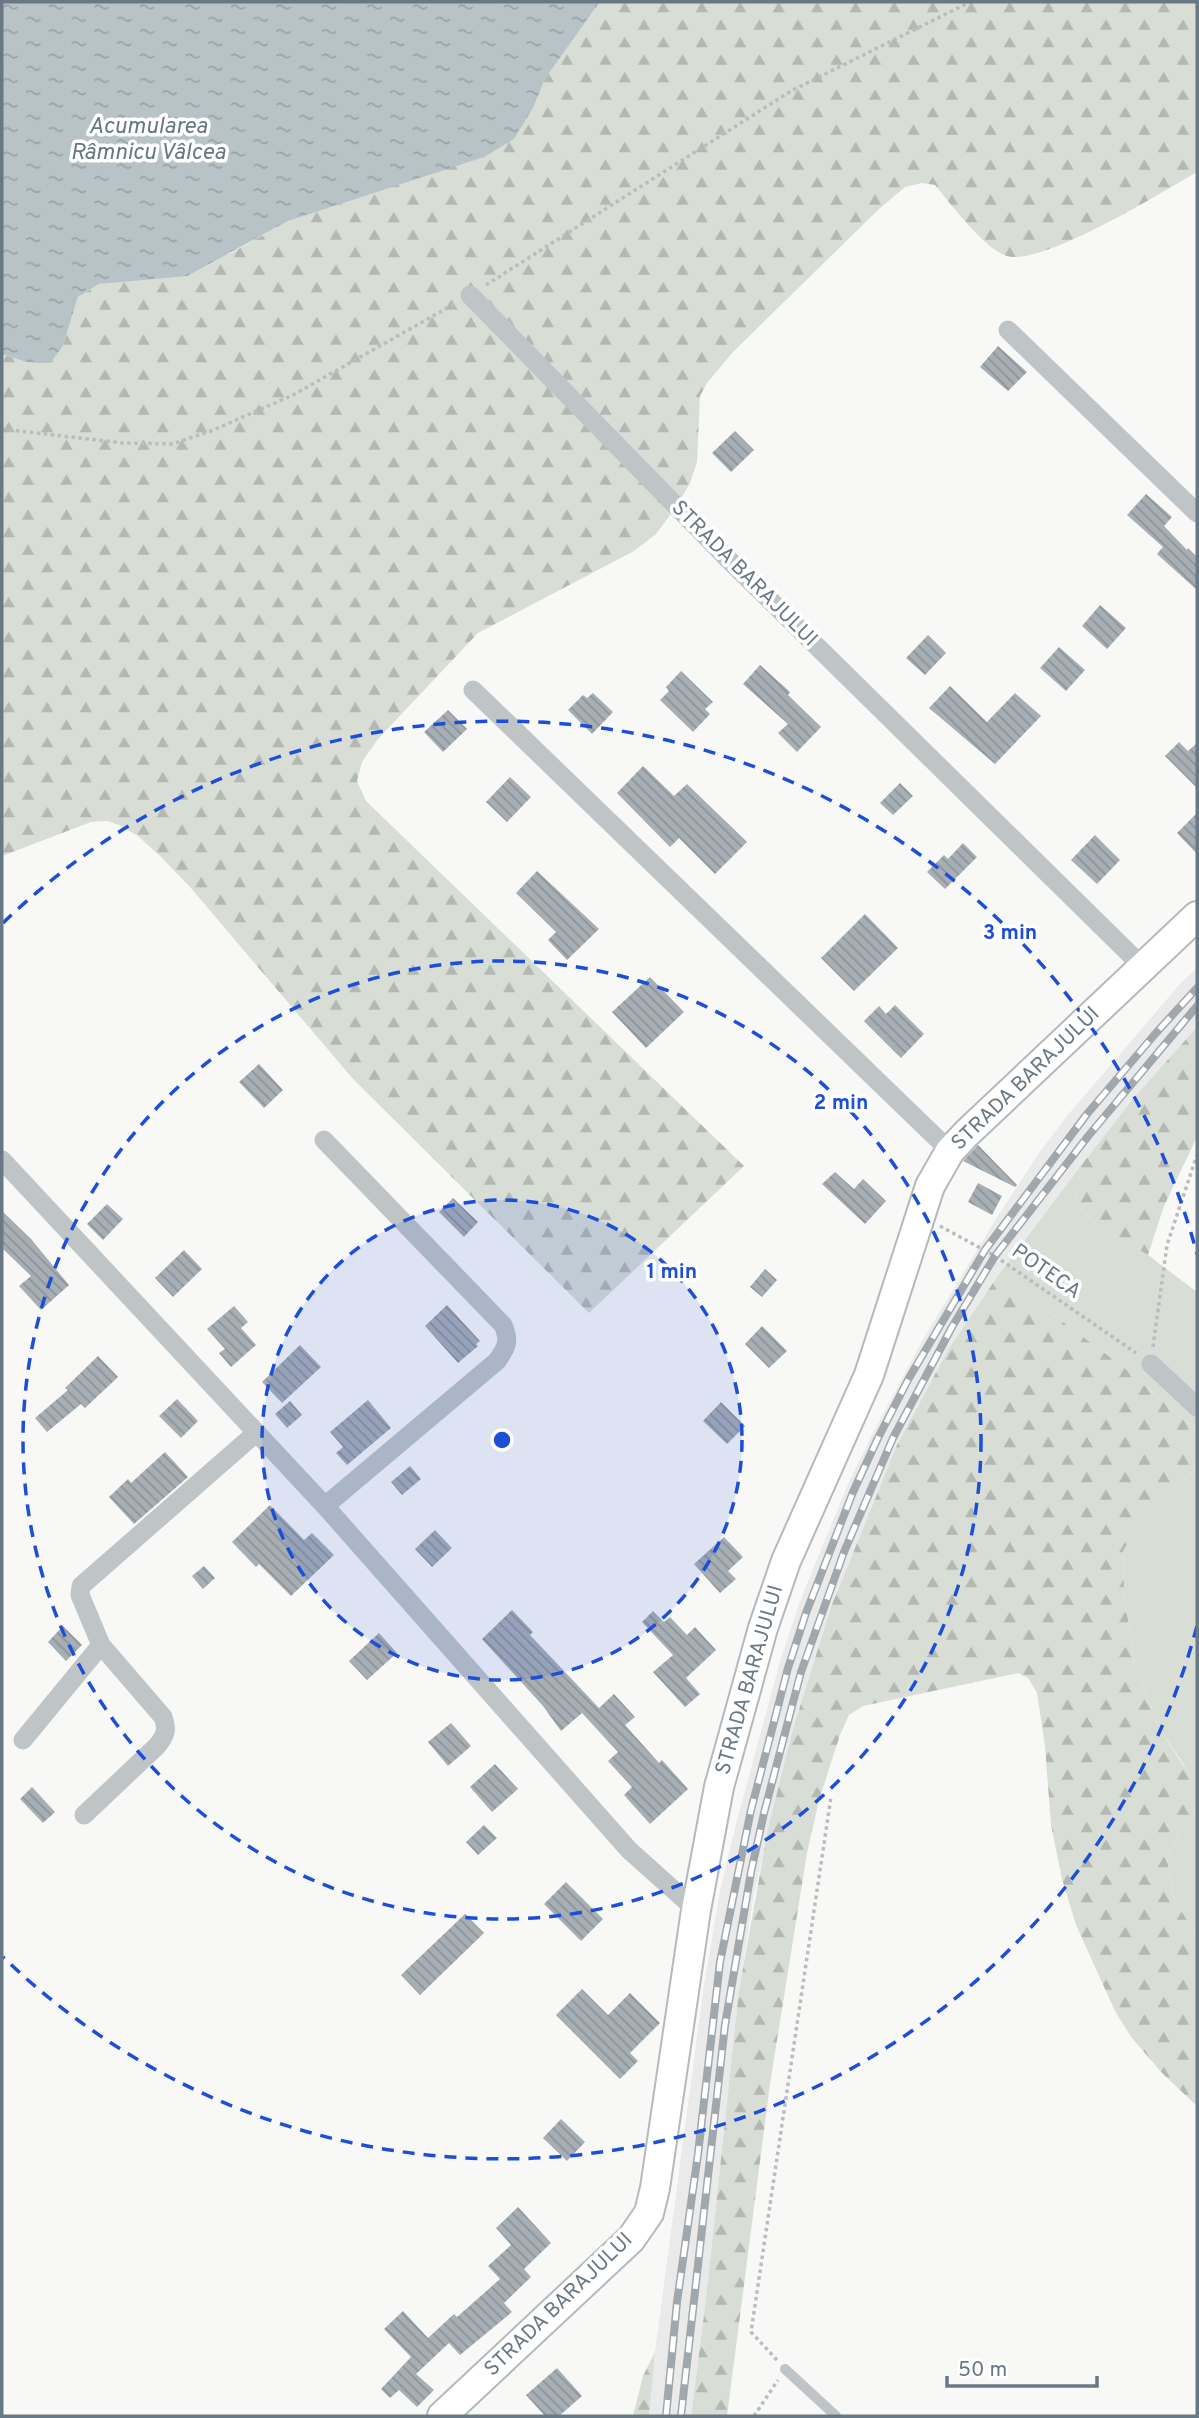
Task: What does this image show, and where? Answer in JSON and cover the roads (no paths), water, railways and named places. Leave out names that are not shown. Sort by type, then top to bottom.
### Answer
[{"type":"street","name":"STRADA BARAJULUI","points":[[470,295],[727,558],[1142,966]]},
{"type":"street","points":[[1008,330],[1197,513]]},
{"type":"street","points":[[473,690],[950,1151]]},
{"type":"street","name":"STRADA BARAJULUI","points":[[442,2416],[631,2239],[649,2213],[696,1910],[719,1787],[763,1628],[786,1561],[869,1375],[930,1186],[950,1151],[1197,916]]},
{"type":"street","points":[[324,1140],[503,1325],[508,1337],[507,1348],[498,1361],[325,1506]]},
{"type":"street","points":[[2,1160],[325,1506],[629,1850],[696,1910]]},
{"type":"street","points":[[1151,1364],[1197,1407]]},
{"type":"street","points":[[84,1815],[157,1746],[165,1735],[167,1726],[163,1717],[101,1645],[80,1595],[81,1586],[256,1433]]},
{"type":"street","points":[[23,1740],[101,1645]]},
{"type":"lane","points":[[785,2370],[836,2416]]},
{"type":"water","name":"Acumularea Râmnicu Vâlcea","points":[[2,2],[604,2],[599,3],[545,79],[533,108],[514,139],[484,157],[288,221],[187,276],[99,284],[78,297],[63,346],[50,363],[26,362],[2,354]]},
{"type":"railway","points":[[666,2416],[677,2302],[698,2154],[720,1962],[751,1810],[788,1668],[806,1613],[853,1492],[878,1438],[909,1378],[985,1250],[1087,1114],[1197,988]]},
{"type":"railway","points":[[681,2416],[725,2025],[751,1872],[801,1672],[844,1552],[893,1438],[952,1327],[995,1256],[1089,1135],[1197,1006]]}]
